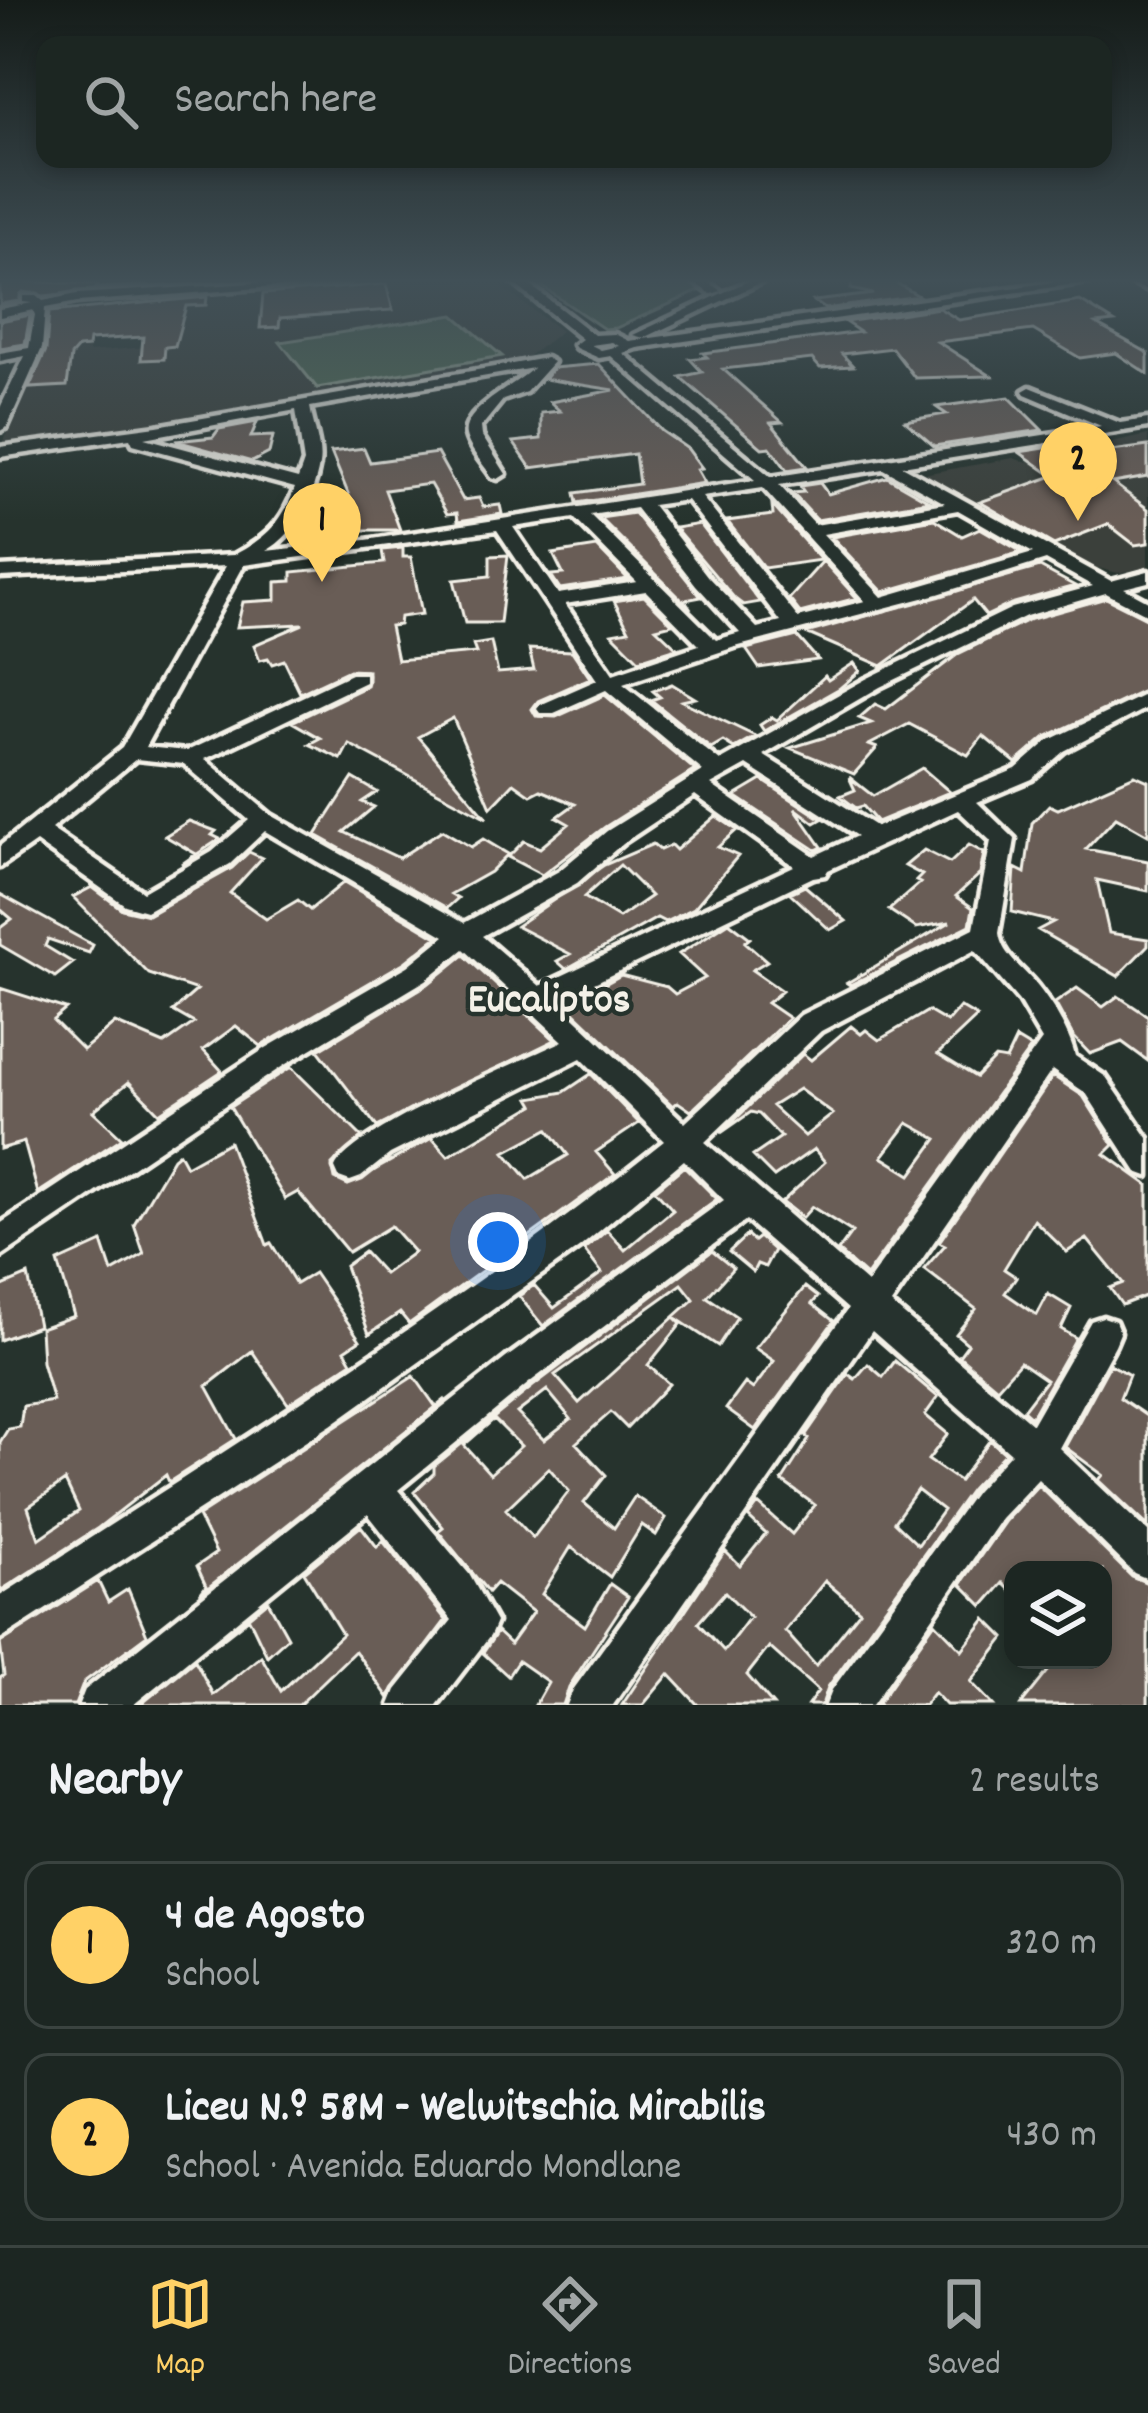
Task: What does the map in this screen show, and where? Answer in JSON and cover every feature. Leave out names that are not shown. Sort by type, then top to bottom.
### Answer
[{"type":"street","points":[[0,427],[29,361]]},
{"type":"street","points":[[498,474],[474,436],[474,427],[498,397],[521,389],[549,361]]},
{"type":"street","points":[[0,452],[303,406],[554,361]]},
{"type":"street","points":[[633,361],[767,482],[877,603]]},
{"type":"street","points":[[1030,391],[1119,428]]},
{"type":"street","points":[[0,859],[131,752],[238,560],[274,540],[293,515],[313,460],[303,406]]},
{"type":"street","points":[[0,572],[238,560],[642,504],[1148,423]]},
{"type":"street","points":[[136,433],[138,441],[305,486]]},
{"type":"street","points":[[890,466],[1148,609]]},
{"type":"street","points":[[691,494],[794,626]]},
{"type":"street","points":[[642,504],[702,581],[751,633]]},
{"type":"street","points":[[808,532],[956,506]]},
{"type":"street","points":[[577,511],[714,649]]},
{"type":"street","points":[[502,524],[607,680],[706,778],[816,869]]},
{"type":"street","points":[[547,709],[607,680],[714,649],[751,633],[794,626],[1047,554]]},
{"type":"street","points":[[0,1243],[275,1056],[417,973],[464,935],[568,877],[615,837],[747,754],[873,683],[1019,612],[1148,576]]},
{"type":"street","points":[[553,600],[651,585]]},
{"type":"street","points":[[131,752],[190,758],[358,678]]},
{"type":"street","points":[[537,999],[875,837],[1024,774],[1056,746],[1148,699]]},
{"type":"street","points":[[747,754],[875,837]]},
{"type":"street","points":[[190,758],[263,820],[464,935],[747,1202],[1037,1452],[1148,1558]]},
{"type":"street","points":[[960,799],[1003,839],[986,933],[988,951],[1029,994],[1057,1041],[1062,1062],[1096,1085],[1148,1163]]},
{"type":"street","points":[[36,830],[146,902],[221,858],[263,820]]},
{"type":"street","points":[[0,1619],[318,1412],[569,1237],[686,1141],[811,1024],[986,933]]},
{"type":"street","points":[[588,1705],[1057,1041]]},
{"type":"street","points":[[350,1168],[379,1145],[582,1045]]},
{"type":"street","points":[[100,1705],[638,1277],[747,1202]]},
{"type":"street","points":[[847,1705],[988,1505],[1037,1452],[1103,1333]]},
{"type":"street","points":[[371,1488],[455,1588],[476,1622],[411,1705]]},
{"type":"shaded area","points":[[33,361],[523,361],[152,428],[2,446]]},
{"type":"shaded area","points":[[1148,435],[1148,567],[1118,573],[1093,567],[923,474],[1013,458],[1025,462]]},
{"type":"green space","points":[[295,361],[476,361],[317,388]]},
{"type":"building","points":[[41,361],[70,361],[67,386],[29,388]]},
{"type":"building","points":[[691,361],[798,361],[723,369],[782,422],[771,423],[807,467],[787,470],[770,447],[762,448],[680,377],[702,372]]},
{"type":"building","points":[[813,361],[848,361],[853,366],[820,368]]},
{"type":"building","points":[[902,361],[967,361],[991,376],[915,378]]},
{"type":"building","points":[[1128,361],[1148,361],[1148,374]]},
{"type":"building","points":[[599,364],[662,431],[688,449],[702,468],[697,469],[705,483],[577,503],[575,493],[639,484],[635,454],[531,468],[513,442],[541,439],[541,413],[560,411],[550,402],[614,390],[544,379],[553,368]]},
{"type":"building","points":[[1009,397],[1042,430],[934,446],[905,421],[946,414],[936,407]]},
{"type":"building","points":[[257,422],[251,437],[273,436],[269,453],[252,462],[176,441],[213,437],[219,429]]},
{"type":"building","points":[[1058,446],[1069,457],[1148,446],[1148,477],[1113,483],[1148,509],[1148,543],[1135,545],[1108,524],[1054,545],[980,502],[1053,476],[1019,452]]},
{"type":"building","points":[[364,448],[370,462],[437,453],[463,500],[479,498],[483,507],[500,505],[502,514],[458,521],[457,513],[447,514],[430,484],[385,490],[400,530],[363,530],[331,452]]},
{"type":"building","points":[[887,477],[929,501],[817,520],[792,493],[804,492],[800,486],[820,483],[828,494]]},
{"type":"building","points":[[772,505],[821,560],[764,568],[727,521],[773,515]]},
{"type":"building","points":[[634,513],[701,597],[685,600],[691,609],[600,518]]},
{"type":"building","points":[[934,519],[962,536],[980,528],[1022,552],[883,592],[832,537]]},
{"type":"building","points":[[700,524],[760,602],[743,605],[735,599],[675,528]]},
{"type":"building","points":[[597,547],[628,579],[560,589],[551,575],[563,574],[553,554]]},
{"type":"building","points":[[403,548],[403,557],[411,557],[422,614],[400,617],[399,625],[390,626],[397,660],[476,653],[473,645],[491,642],[498,673],[534,670],[529,649],[572,651],[590,678],[538,701],[532,709],[536,716],[556,717],[605,695],[695,770],[605,827],[542,875],[508,857],[524,841],[540,848],[569,824],[557,817],[575,804],[541,790],[531,795],[514,783],[491,807],[453,718],[418,737],[487,818],[349,744],[341,759],[309,744],[320,738],[292,722],[367,686],[368,671],[349,670],[300,693],[284,660],[272,664],[268,658],[260,660],[254,645],[303,624],[237,627],[243,602],[276,600],[276,582],[292,581],[292,572],[384,563],[382,550]]},
{"type":"building","points":[[508,555],[500,623],[465,623],[454,580],[490,576],[490,556]]},
{"type":"building","points":[[823,561],[857,598],[800,613],[789,599]]},
{"type":"building","points":[[1040,567],[1075,586],[986,616],[973,600],[882,666],[806,633]]},
{"type":"building","points":[[644,596],[672,624],[656,628],[677,648],[639,660],[612,633],[629,630],[614,601]]},
{"type":"building","points":[[1106,598],[1148,619],[1148,689],[1046,737],[1016,763],[983,736],[968,755],[909,724],[869,745],[877,748],[854,774],[790,748],[871,723],[859,718],[875,704],[886,709],[958,654],[1028,620]]},
{"type":"building","points":[[797,636],[818,660],[759,668],[746,649]]},
{"type":"building","points":[[854,663],[860,671],[840,688],[764,731],[760,725],[772,717],[777,720],[825,676],[828,680]]},
{"type":"building","points":[[672,684],[695,698],[682,701],[755,736],[734,748],[723,741],[711,748],[651,700],[660,697],[653,691]]},
{"type":"building","points":[[922,768],[950,792],[877,822],[863,806],[856,808],[840,796],[855,790],[849,777],[873,796]]},
{"type":"building","points":[[1135,775],[1148,781],[1148,835],[1116,817],[1086,849],[1148,861],[1148,891],[1097,880],[1109,933],[1148,939],[1148,945],[1118,976],[1038,930],[1053,922],[1012,912],[1015,868],[1025,873],[1032,823],[1049,805],[1058,809]]},
{"type":"building","points":[[353,778],[377,792],[362,802],[374,807],[344,832],[399,858],[442,830],[471,847],[483,839],[508,854],[490,872],[451,894],[458,898],[447,908],[316,835]]},
{"type":"building","points":[[762,780],[822,819],[815,823],[795,808],[822,847],[816,850],[735,796]]},
{"type":"building","points":[[716,816],[737,830],[718,847],[738,856],[694,908],[665,922],[657,918],[566,969],[557,961],[570,954],[516,926],[604,865],[653,844],[660,850],[671,845],[676,850]],"holes":[[[620,865],[651,896],[619,918],[584,897]]]},
{"type":"building","points":[[189,821],[216,831],[212,835],[220,839],[182,864],[196,854],[165,836]]},
{"type":"building","points":[[969,845],[984,853],[980,874],[956,896],[973,908],[970,925],[847,983],[950,922],[916,928],[889,910],[920,883],[916,881],[922,875],[905,866],[924,850],[950,863]]},
{"type":"building","points":[[249,852],[262,858],[230,893],[266,919],[298,900],[310,910],[344,882],[437,937],[405,962],[261,1046],[236,1026],[203,1050],[222,1071],[159,1113],[129,1082],[93,1111],[122,1138],[38,1193],[24,1142],[0,1149],[0,988],[66,1009],[53,1020],[83,1050],[115,1023],[164,1044],[194,1023],[173,1011],[197,990],[149,974],[73,897],[92,887],[122,909],[148,915],[232,868]]},
{"type":"building","points":[[805,886],[846,921],[830,930],[790,893]]},
{"type":"building","points":[[0,894],[93,945],[89,953],[48,939],[45,946],[73,963],[55,977],[0,945],[0,928],[12,919],[0,909]]},
{"type":"building","points":[[729,922],[750,938],[745,942],[767,961],[752,970],[782,991],[767,1003],[789,1018],[691,1111],[678,1102],[673,1106],[567,1005],[621,975],[667,987],[675,994],[705,978],[679,954]]},
{"type":"building","points":[[464,955],[555,1040],[377,1127],[318,1050],[428,984]]},
{"type":"building","points":[[1077,988],[1103,1007],[1118,996],[1148,1016],[1148,1061],[1122,1042],[1090,1054],[1073,1036],[1055,1003]]},
{"type":"building","points":[[960,1007],[977,1017],[938,1054],[976,1077],[995,1058],[1006,1060],[1016,1039],[1031,1048],[866,1276],[838,1251],[852,1232],[812,1207],[802,1218],[782,1202],[825,1162],[814,1149],[774,1177],[753,1156],[781,1137],[759,1114],[751,1112],[721,1133],[803,1054],[811,1060],[851,1026],[879,1040],[928,1011],[947,1022]],"holes":[[[799,1089],[833,1114],[805,1136],[772,1106]],[[908,1123],[937,1139],[911,1175],[882,1157]]]},
{"type":"building","points":[[291,1067],[362,1137],[332,1165],[335,1179],[348,1185],[432,1138],[448,1156],[534,1105],[530,1098],[564,1092],[591,1074],[639,1123],[596,1152],[615,1174],[409,1324],[400,1313],[369,1334],[345,1266],[364,1252],[384,1274],[414,1252],[391,1226],[348,1252],[298,1192],[285,1199],[230,1107]],"holes":[[[548,1129],[568,1155],[528,1179],[505,1152]]]},
{"type":"building","points":[[1053,1076],[1083,1096],[1114,1145],[1105,1154],[1148,1185],[1148,1295],[1122,1305],[1110,1288],[1123,1283],[1087,1239],[1067,1252],[1034,1220],[1004,1269],[1016,1277],[1005,1293],[1037,1315],[1048,1294],[1071,1308],[1061,1329],[1076,1338],[1031,1417],[1023,1410],[1046,1380],[1020,1362],[997,1388],[959,1356],[968,1344],[956,1334],[976,1309],[924,1269],[945,1245],[939,1242]]},
{"type":"building","points":[[229,1142],[267,1245],[271,1243],[296,1284],[314,1273],[360,1340],[345,1350],[352,1362],[288,1404],[252,1351],[207,1386],[236,1439],[169,1482],[166,1475],[98,1528],[0,1591],[0,1442],[8,1429],[20,1427],[23,1406],[53,1401],[42,1362],[40,1328],[74,1316],[58,1262],[102,1242],[112,1272],[144,1254],[134,1224],[173,1158],[179,1153],[186,1166]],"holes":[[[65,1481],[79,1511],[39,1539],[28,1507]]]},
{"type":"building","points":[[684,1166],[717,1199],[543,1326],[519,1296],[534,1285],[554,1308],[602,1273],[584,1250],[607,1230],[625,1250],[673,1210],[655,1190]]},
{"type":"building","points":[[747,1235],[754,1241],[759,1237],[774,1250],[765,1267],[757,1264],[753,1272],[729,1252]]},
{"type":"building","points":[[712,1251],[733,1268],[707,1297],[737,1317],[718,1346],[674,1317],[681,1324],[648,1365],[669,1384],[627,1428],[611,1412],[576,1443],[606,1475],[584,1503],[614,1528],[635,1496],[666,1518],[656,1535],[642,1525],[610,1577],[571,1547],[542,1594],[585,1626],[610,1584],[628,1597],[569,1687],[563,1705],[535,1705],[548,1682],[518,1661],[508,1676],[483,1653],[497,1632],[510,1644],[533,1612],[496,1583],[488,1592],[438,1531],[443,1527],[414,1492],[434,1473],[434,1466],[533,1386]],"holes":[[[682,1284],[694,1299],[579,1403],[555,1375]],[[547,1390],[571,1419],[544,1440],[517,1413]],[[494,1419],[521,1446],[490,1474],[464,1445]],[[549,1468],[569,1491],[533,1538],[506,1509]]]},
{"type":"building","points":[[28,1275],[38,1326],[0,1340],[0,1287]]},
{"type":"building","points":[[805,1287],[818,1297],[812,1304],[834,1321],[755,1430],[726,1409],[745,1383],[753,1389],[774,1361],[755,1348]]},
{"type":"building","points":[[895,1361],[938,1397],[925,1415],[948,1434],[928,1460],[959,1481],[990,1440],[1005,1453],[971,1489],[828,1687],[822,1705],[808,1705],[818,1691],[769,1647],[747,1675],[773,1705],[698,1705],[669,1674],[643,1705],[622,1705],[725,1551],[740,1566],[766,1534],[748,1517],[758,1504],[792,1534],[815,1505],[782,1481],[809,1439],[805,1436],[848,1374],[855,1379],[868,1364],[883,1377]],"holes":[[[917,1490],[943,1510],[918,1545],[894,1522]],[[825,1581],[860,1611],[816,1666],[785,1631]],[[725,1592],[750,1617],[724,1651],[698,1623]]]},
{"type":"building","points":[[1110,1364],[1129,1375],[1120,1398],[1148,1417],[1148,1526],[1099,1480],[1103,1475],[1065,1447]]},
{"type":"building","points":[[414,1376],[436,1407],[200,1594],[206,1586],[197,1566],[216,1553],[198,1516]]},
{"type":"building","points":[[1038,1485],[1131,1576],[1148,1583],[1148,1705],[1021,1705],[1050,1669],[1112,1669],[1112,1561],[1004,1561],[1004,1584],[983,1606],[961,1584],[1005,1521]]},
{"type":"building","points":[[361,1526],[377,1547],[383,1541],[446,1620],[388,1697],[355,1651],[299,1705],[140,1705],[195,1660],[213,1695],[261,1656],[281,1691],[342,1634],[304,1572]]},
{"type":"building","points":[[98,1581],[108,1602],[128,1589],[147,1635],[84,1682],[75,1705],[0,1705],[4,1675],[0,1643]]},
{"type":"building","points":[[268,1601],[288,1637],[267,1656],[249,1618],[213,1646]]},
{"type":"building","points":[[986,1619],[1004,1637],[971,1682],[993,1705],[946,1705],[934,1692],[924,1705],[877,1705],[935,1622],[962,1650]]},
{"type":"place","name":"Liceu N.º 58M - Welwitschia Mirabilis","points":[[1078,521]]},
{"type":"place","name":"4 de Agosto","points":[[322,582]]},
{"type":"district","name":"Eucaliptos","points":[[549,1003]]}]
